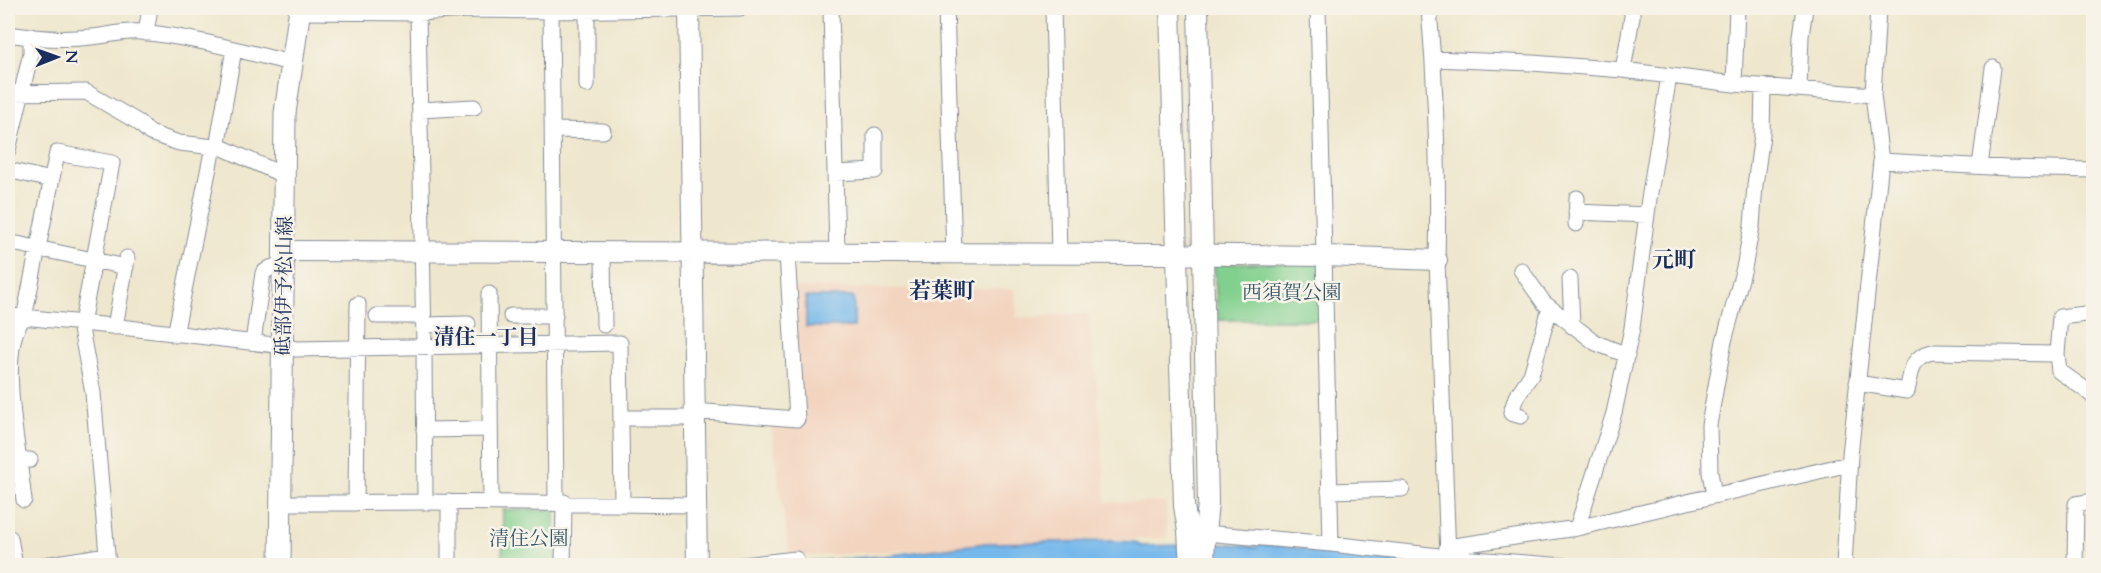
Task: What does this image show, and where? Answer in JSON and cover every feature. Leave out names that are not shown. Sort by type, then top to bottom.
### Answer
[{"type":"main road","name":"砥部伊予松山線","points":[[280,566],[285,113],[300,10]]},
{"type":"street","points":[[146,33],[150,8]]},
{"type":"street","points":[[689,8],[697,566]]},
{"type":"street","points":[[300,10],[377,10],[418,13],[468,9],[551,11],[740,8]]},
{"type":"street","points":[[831,8],[837,253]]},
{"type":"street","points":[[946,8],[954,254]]},
{"type":"street","points":[[1053,8],[1059,254]]},
{"type":"street","points":[[1170,8],[1184,506],[1196,535],[1204,566]]},
{"type":"street","points":[[1190,566],[1196,535],[1208,503],[1198,8]]},
{"type":"street","points":[[1318,8],[1331,544]]},
{"type":"street","points":[[1429,8],[1433,59],[1447,557]]},
{"type":"street","points":[[1623,70],[1632,8]]},
{"type":"street","points":[[1734,84],[1737,8]]},
{"type":"street","points":[[1799,89],[1804,8]]},
{"type":"street","points":[[1844,566],[1849,464],[1881,161],[1873,95],[1878,8]]},
{"type":"street","points":[[587,10],[587,85]]},
{"type":"street","points":[[551,11],[555,344],[563,566]]},
{"type":"street","points":[[418,13],[425,502]]},
{"type":"street","points":[[8,34],[72,38],[128,32],[146,33],[234,49],[291,63]]},
{"type":"street","points":[[8,150],[14,93],[31,53],[31,36]]},
{"type":"street","points":[[174,334],[234,49]]},
{"type":"street","points":[[1433,59],[1623,70],[1763,87],[1873,95]]},
{"type":"street","points":[[1980,166],[1993,68]]},
{"type":"street","points":[[1577,528],[1614,412],[1627,355],[1670,76]]},
{"type":"street","points":[[1714,495],[1710,472],[1709,425],[1724,341],[1744,268],[1752,226],[1762,135],[1763,87]]},
{"type":"street","points":[[14,93],[86,92],[138,122],[150,133],[179,143],[215,147],[238,154],[285,177]]},
{"type":"street","points":[[420,110],[474,108]]},
{"type":"street","points":[[553,130],[603,131]]},
{"type":"street","points":[[835,173],[875,171],[879,142]]},
{"type":"street","points":[[24,500],[24,461],[10,411],[8,350],[17,324],[13,315],[37,249],[57,153],[112,163],[81,322],[93,393],[107,560],[38,566]]},
{"type":"street","points":[[1881,161],[2094,170]]},
{"type":"street","points":[[8,170],[51,180]]},
{"type":"street","points":[[1576,211],[1647,215]]},
{"type":"street","points":[[8,242],[93,260],[126,263],[116,327]]},
{"type":"street","points":[[252,342],[263,273],[285,257],[422,251],[555,251],[1324,256],[1437,260]]},
{"type":"street","points":[[603,252],[604,325]]},
{"type":"street","points":[[621,418],[694,414],[797,419],[786,253]]},
{"type":"street","points":[[1521,270],[1550,309],[1596,343],[1627,355]]},
{"type":"street","points":[[1570,279],[1572,326]]},
{"type":"street","points":[[489,294],[491,502]]},
{"type":"street","points":[[356,503],[358,304]]},
{"type":"street","points":[[1521,416],[1511,413],[1512,405],[1523,384],[1531,375],[1550,309]]},
{"type":"street","points":[[2094,313],[2060,317],[2057,354],[2059,371],[2094,397]]},
{"type":"street","points":[[13,315],[296,349],[620,343],[622,504]]},
{"type":"street","points":[[377,316],[468,324]]},
{"type":"street","points":[[512,316],[555,316]]},
{"type":"street","points":[[1857,383],[1907,391],[1916,359],[1922,354],[1932,352],[2057,354]]},
{"type":"street","points":[[424,430],[490,429]]},
{"type":"street","points":[[1447,557],[1849,464]]},
{"type":"street","points":[[1329,491],[1402,489]]},
{"type":"street","points":[[2075,566],[2076,504],[2094,501]]},
{"type":"street","points":[[449,502],[449,566]]},
{"type":"street","points":[[281,503],[560,502],[696,505]]},
{"type":"street","points":[[1196,535],[1331,544],[1447,557],[1565,566]]},
{"type":"street","points":[[10,538],[15,566]]},
{"type":"street","points":[[734,566],[796,559]]},
{"type":"shaded area","points":[[794,288],[1015,289],[1017,318],[1088,313],[1099,405],[1106,502],[1166,503],[1167,538],[1103,539],[790,557],[771,427],[800,425]]},
{"type":"green space","name":"西須賀公園","points":[[1320,261],[1321,320],[1218,320],[1214,264]]},
{"type":"green space","name":"清住公園","points":[[503,510],[555,510],[556,565],[502,566]]},
{"type":"water","points":[[806,297],[854,297],[854,327],[806,327]]},
{"type":"water","points":[[1135,542],[1141,546],[1231,544],[1256,547],[1261,544],[1481,566],[750,566],[884,556],[986,543]]},
{"type":"district","name":"元町","points":[[1674,260]]},
{"type":"district","name":"若葉町","points":[[942,291]]},
{"type":"district","name":"清住一丁目","points":[[486,337]]}]
